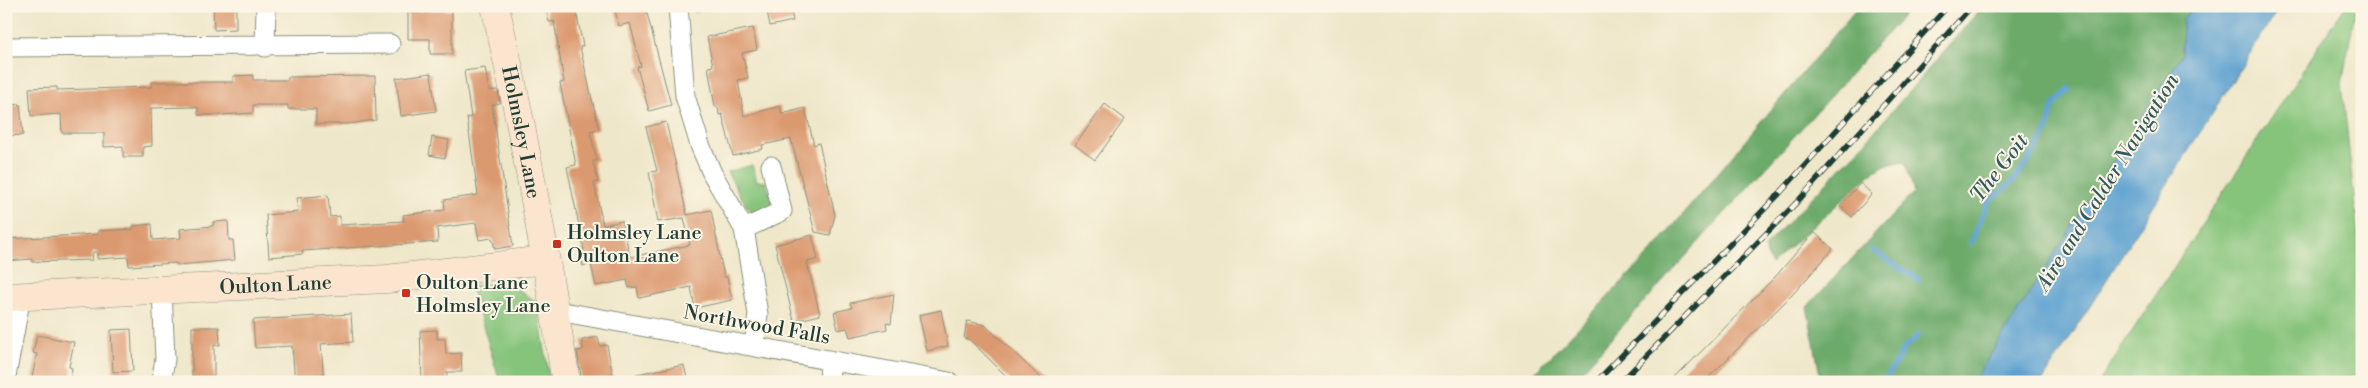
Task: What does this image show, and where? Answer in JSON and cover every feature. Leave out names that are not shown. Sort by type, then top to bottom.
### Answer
[{"type":"street","points":[[265,47],[266,6]]},
{"type":"street","name":"Holmsley Lane","points":[[495,6],[514,89],[544,260],[556,314],[566,382]]},
{"type":"street","points":[[678,6],[685,96],[697,137],[712,173],[744,229],[758,314],[754,346]]},
{"type":"street","points":[[6,47],[265,47],[390,44]]},
{"type":"street","points":[[744,229],[782,211],[771,166]]},
{"type":"street","name":"Oulton Lane","points":[[14,296],[387,279],[544,260]]},
{"type":"street","points":[[161,382],[165,359],[162,290]]},
{"type":"street","points":[[6,376],[14,296]]},
{"type":"street","name":"Northwood Falls","points":[[556,314],[569,313],[949,382]]},
{"type":"street","points":[[828,360],[830,382]]},
{"type":"green space","points":[[691,6],[719,6],[695,12]]},
{"type":"green space","points":[[1859,6],[1912,6],[1572,382],[1526,382],[1653,250]]},
{"type":"green space","points":[[1983,6],[2193,6],[2183,20],[2182,54],[1973,382],[1817,382],[1820,375],[1807,307],[1914,192],[1905,161],[1885,165],[1871,174],[1771,264],[1764,247],[1859,149]]},
{"type":"green space","points":[[2345,6],[2356,6],[2342,83],[2362,274],[2362,382],[2099,382]]},
{"type":"green space","points":[[752,165],[757,181],[766,182],[772,201],[768,207],[760,212],[749,210],[727,172]]},
{"type":"green space","points":[[506,281],[537,302],[550,382],[500,382],[471,286]]},
{"type":"water","name":"Aire and Calder Navigation","points":[[2193,6],[2280,6],[2042,382],[1973,382],[2182,54],[2183,20]]},
{"type":"water","points":[[2362,73],[2362,179],[2358,116]]},
{"type":"building","points":[[213,6],[236,6],[236,29],[214,30]]},
{"type":"building","points":[[545,6],[573,6],[574,12],[576,11],[583,46],[580,47],[599,129],[590,131],[597,161],[593,161],[598,182],[594,183],[603,225],[622,221],[630,257],[690,245],[684,218],[658,222],[649,172],[657,171],[646,127],[666,122],[687,215],[711,210],[724,277],[727,277],[732,300],[695,308],[691,287],[639,298],[637,287],[629,288],[627,280],[596,286],[591,264],[583,266],[579,251],[584,250],[567,167],[576,165],[560,83],[564,82],[554,21],[549,22]]},
{"type":"building","points":[[628,6],[645,6],[671,105],[649,111],[637,67],[641,66],[630,23],[619,26],[615,10]]},
{"type":"building","points":[[766,6],[790,6],[793,21],[770,26]]},
{"type":"building","points":[[452,10],[452,54],[430,54],[430,39],[408,39],[408,11]]},
{"type":"building","points":[[753,28],[757,50],[742,53],[748,78],[738,80],[744,116],[780,106],[782,114],[805,108],[814,145],[819,143],[835,215],[830,235],[815,232],[791,139],[762,145],[763,149],[733,156],[722,114],[719,115],[718,107],[715,107],[708,67],[713,66],[707,37]]},
{"type":"building","points":[[485,68],[489,91],[498,90],[500,103],[492,105],[513,246],[495,249],[492,238],[479,240],[476,223],[437,228],[438,242],[302,251],[303,254],[269,257],[266,215],[298,212],[297,198],[328,195],[330,217],[340,216],[340,225],[404,221],[403,215],[445,210],[444,200],[478,195],[467,118],[471,117],[464,71]]},
{"type":"building","points":[[431,73],[436,111],[401,116],[396,78]]},
{"type":"building","points":[[253,75],[253,80],[288,80],[288,77],[375,76],[376,120],[348,124],[316,124],[316,109],[288,109],[288,105],[253,105],[253,113],[222,115],[198,115],[198,108],[194,107],[151,108],[152,146],[143,147],[143,157],[123,157],[123,146],[104,147],[104,133],[62,133],[61,114],[31,116],[29,88],[57,87],[57,90],[151,87],[151,82],[233,82],[233,76]]},
{"type":"building","points":[[20,104],[23,135],[6,136],[6,106]]},
{"type":"building","points":[[1105,104],[1125,119],[1095,160],[1075,145]]},
{"type":"building","points":[[432,137],[449,140],[445,158],[429,155]]},
{"type":"building","points":[[1860,183],[1872,194],[1852,217],[1840,206]]},
{"type":"building","points":[[228,221],[229,240],[233,240],[235,260],[177,265],[176,263],[129,266],[128,257],[97,259],[97,252],[93,252],[92,260],[32,262],[32,259],[6,261],[6,239],[98,234],[98,231],[133,229],[133,226],[152,224],[153,240],[181,238],[180,229],[213,226],[213,222]]},
{"type":"building","points":[[1814,232],[1833,249],[1793,294],[1704,382],[1671,382],[1775,277]]},
{"type":"building","points":[[812,235],[818,259],[807,262],[820,315],[794,321],[775,245]]},
{"type":"building","points":[[894,294],[891,324],[886,323],[887,329],[850,337],[847,328],[838,330],[834,312],[852,308],[850,303]]},
{"type":"building","points":[[941,310],[948,346],[927,351],[919,315]]},
{"type":"building","points":[[351,314],[353,342],[321,344],[324,382],[295,382],[292,346],[255,348],[253,320]]},
{"type":"building","points":[[967,321],[985,325],[1045,382],[1012,382],[970,340],[964,338]]},
{"type":"building","points":[[192,327],[219,327],[220,345],[214,345],[214,382],[192,382]]},
{"type":"building","points":[[131,329],[133,371],[113,372],[111,330]]},
{"type":"building","points":[[437,330],[437,339],[445,339],[446,354],[461,353],[462,372],[447,372],[447,382],[422,382],[420,331]]},
{"type":"building","points":[[37,335],[74,342],[69,367],[72,368],[70,382],[55,382],[32,377],[37,354],[33,353]]},
{"type":"building","points":[[598,337],[600,346],[607,345],[614,382],[582,382],[577,351],[583,350],[582,340]]},
{"type":"building","points":[[684,365],[688,382],[636,382],[636,374]]},
{"type":"waterway","name":"The Goit","points":[[1971,243],[1988,202],[2012,182],[2028,162],[2048,130],[2052,108],[2069,89]]},
{"type":"waterway","points":[[1872,250],[1919,280]]},
{"type":"waterway","name":"The Goit","points":[[1884,382],[1905,347],[1919,335]]},
{"type":"railway","points":[[1596,382],[1780,193],[1948,6]]},
{"type":"railway","points":[[1621,382],[1798,201],[1972,6]]},
{"type":"place","name":"Holmsley Lane Oulton Lane","points":[[557,244]]},
{"type":"place","name":"Oulton Lane Holmsley Lane","points":[[406,293]]}]
